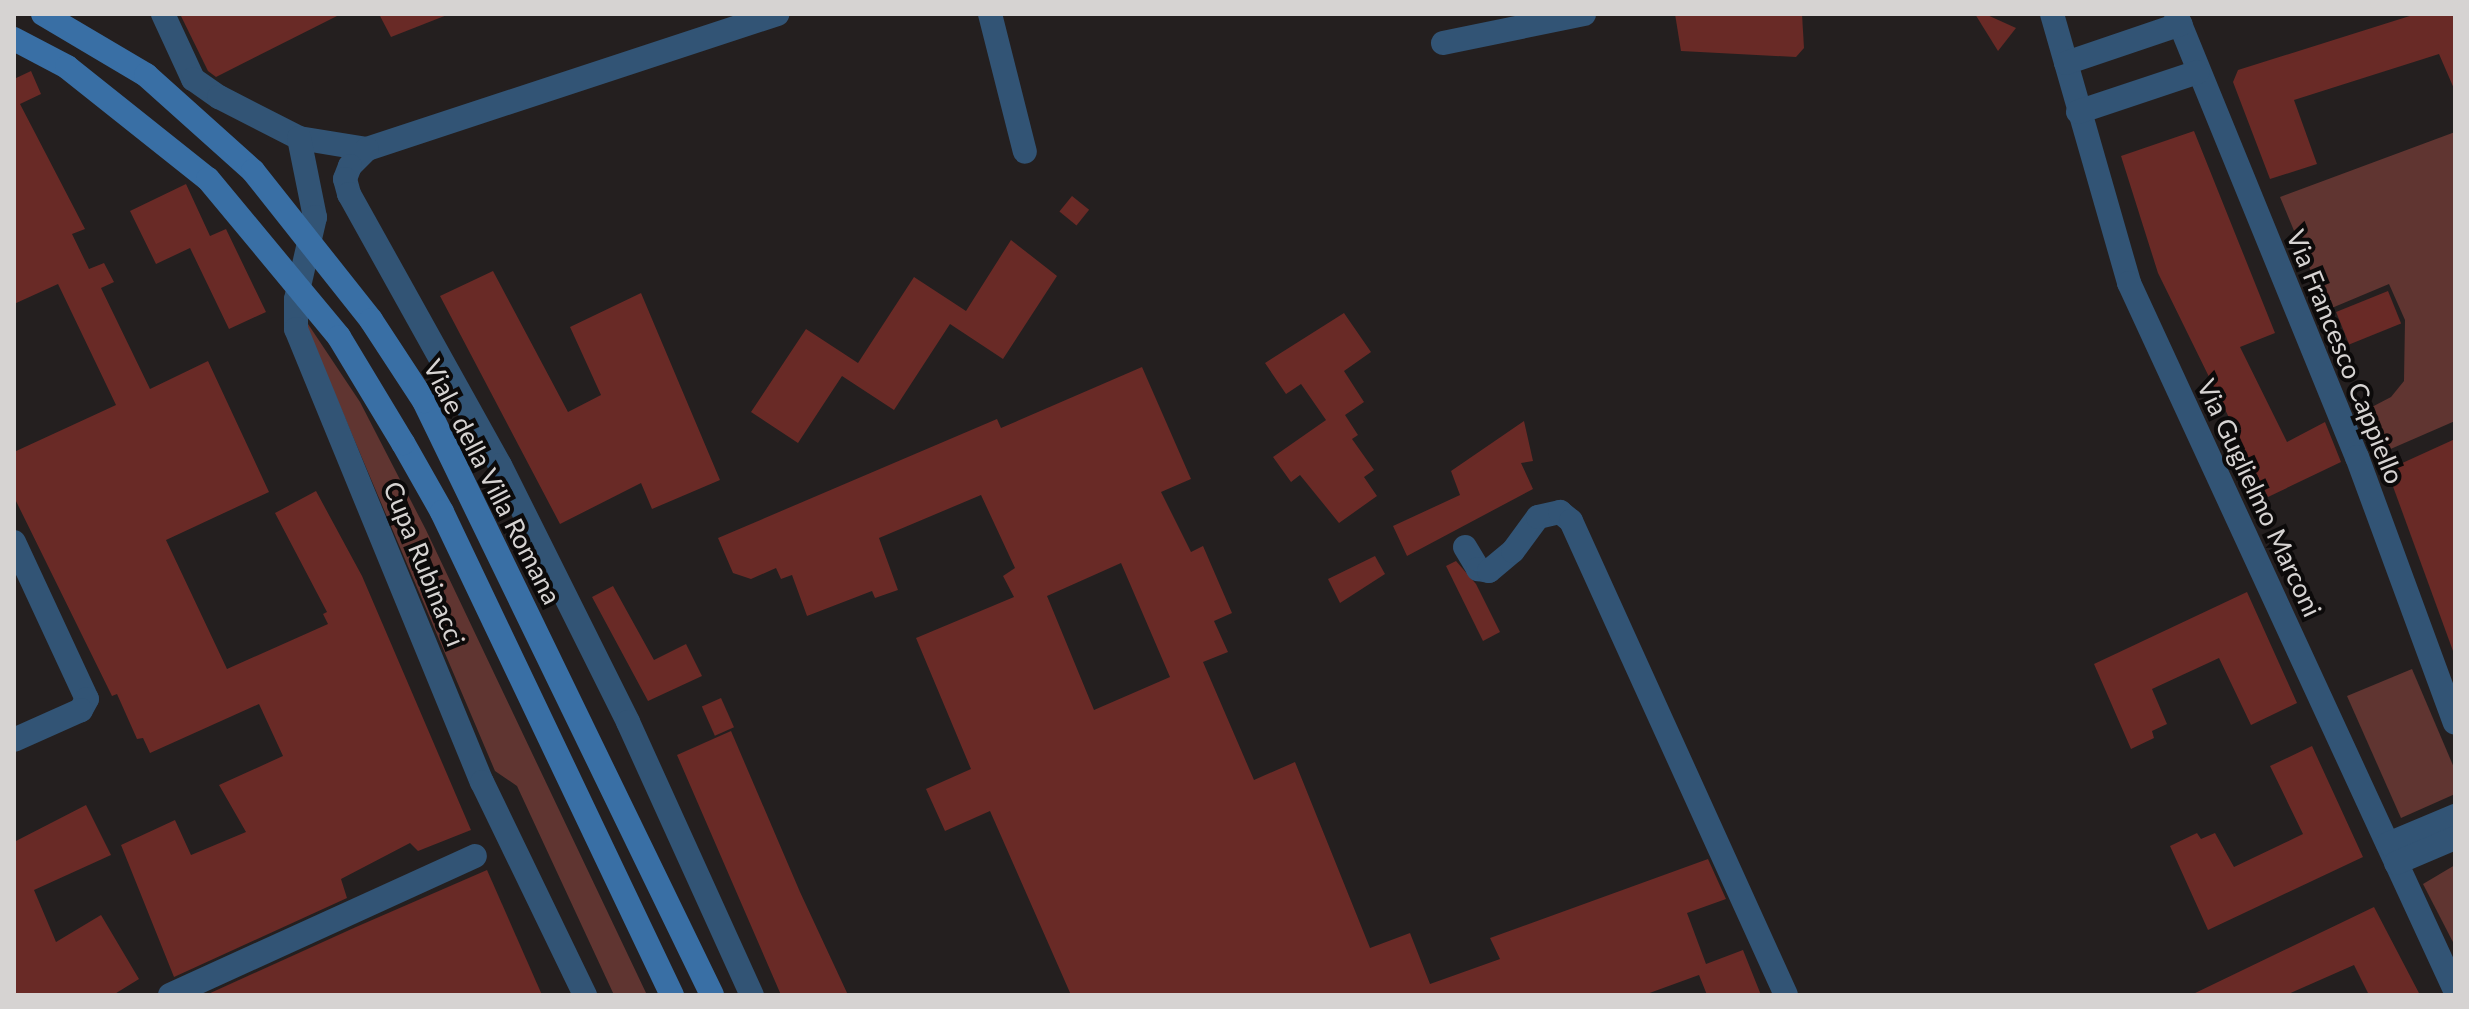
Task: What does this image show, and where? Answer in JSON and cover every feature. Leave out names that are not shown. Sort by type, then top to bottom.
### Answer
[{"type":"main road","name":"Viale della Villa Romana","points":[[43,14],[146,75],[253,171],[371,320],[424,401],[712,995]]},
{"type":"main road","points":[[14,39],[67,67],[208,179],[339,337],[442,512],[672,995]]},
{"type":"street","points":[[163,14],[193,79],[263,124],[299,138],[367,149]]},
{"type":"street","points":[[752,995],[628,722],[519,503],[349,194],[345,179],[350,166],[367,149],[777,14]]},
{"type":"street","points":[[990,14],[1025,152]]},
{"type":"street","points":[[1443,43],[1539,19],[1584,14]]},
{"type":"street","name":"Via Guglielmo Marconi","points":[[2052,14],[2129,283],[2455,990]]},
{"type":"street","points":[[2066,63],[2178,19]]},
{"type":"street","name":"Via Francesco Cappiello","points":[[2178,19],[2357,457],[2455,723]]},
{"type":"street","points":[[2078,112],[2198,72]]},
{"type":"street","name":"Cupa Rubinacci","points":[[299,138],[315,217],[296,299],[296,329],[482,782],[585,995]]},
{"type":"street","points":[[1465,547],[1478,569],[1489,571],[1513,551],[1538,517],[1560,512],[1571,521],[1786,995]]},
{"type":"street","points":[[14,542],[87,699],[81,710],[14,740]]},
{"type":"street","points":[[2392,854],[2455,816]]},
{"type":"street","points":[[2392,854],[2455,838]]},
{"type":"street","points":[[170,995],[475,856]]},
{"type":"shaded area","points":[[2455,132],[2455,421],[2386,451],[2368,409],[2391,397],[2404,381],[2405,320],[2389,284],[2327,310],[2280,197]]},
{"type":"shaded area","points":[[300,312],[360,402],[426,530],[647,995],[614,995],[517,786],[495,771]]},
{"type":"shaded area","points":[[2412,669],[2455,770],[2455,794],[2401,818],[2347,696]]},
{"type":"shaded area","points":[[2455,865],[2455,946],[2423,884]]},
{"type":"building","points":[[180,14],[341,14],[216,77],[208,71]]},
{"type":"building","points":[[379,14],[447,14],[447,15],[391,37]]},
{"type":"building","points":[[1675,14],[1802,14],[1804,48],[1796,57],[1681,51]]},
{"type":"building","points":[[1975,14],[1985,14],[2016,28],[1998,51]]},
{"type":"building","points":[[2416,14],[2455,14],[2455,91],[2439,54],[2294,100],[2317,164],[2270,179],[2233,82],[2238,70]]},
{"type":"building","points":[[31,71],[41,94],[20,104],[85,229],[72,234],[89,269],[104,263],[114,282],[101,288],[150,389],[208,361],[269,492],[166,540],[227,669],[328,624],[323,614],[327,612],[275,513],[316,491],[362,576],[471,830],[418,851],[410,843],[341,879],[347,898],[174,977],[121,845],[175,820],[191,855],[246,832],[219,785],[283,756],[259,704],[150,753],[143,738],[137,739],[117,694],[112,696],[14,497],[14,452],[116,405],[58,284],[14,304],[14,79]]},
{"type":"building","points":[[2194,131],[2275,333],[2240,347],[2287,442],[2325,422],[2341,462],[2268,497],[2158,273],[2121,156]]},
{"type":"building","points":[[186,184],[210,236],[226,229],[266,312],[229,329],[190,248],[156,264],[130,211]]},
{"type":"building","points":[[1072,196],[1089,210],[1077,225],[1059,212]]},
{"type":"building","points":[[1011,240],[1057,276],[1003,359],[950,324],[894,410],[842,376],[798,443],[751,412],[806,329],[858,363],[914,277],[966,311]]},
{"type":"building","points":[[493,271],[568,412],[601,395],[570,327],[641,293],[720,480],[652,509],[641,483],[560,524],[440,296]]},
{"type":"building","points":[[2388,291],[2401,323],[2349,344],[2336,312]]},
{"type":"building","points":[[1344,313],[1371,352],[1344,371],[1364,402],[1345,415],[1358,435],[1352,439],[1374,470],[1364,477],[1377,496],[1339,523],[1300,475],[1291,482],[1273,457],[1326,420],[1301,384],[1286,394],[1265,363]]},
{"type":"building","points":[[1142,367],[1191,479],[1161,492],[1191,552],[1203,546],[1232,613],[1214,621],[1228,652],[1203,662],[1254,780],[1295,762],[1370,948],[1410,933],[1430,984],[1500,959],[1490,938],[1708,859],[1726,899],[1687,913],[1706,964],[1743,950],[1761,995],[1707,995],[1699,975],[1644,995],[1071,995],[990,811],[945,831],[926,789],[971,769],[916,638],[1014,597],[1003,576],[1015,568],[981,495],[879,538],[898,590],[875,598],[872,591],[807,616],[792,575],[781,579],[776,568],[751,579],[733,573],[718,538],[997,419],[1001,428]],"holes":[[[1121,563],[1170,677],[1094,710],[1047,596]]]},
{"type":"building","points":[[1524,421],[1533,461],[1521,463],[1533,489],[1407,556],[1393,526],[1460,495],[1451,471]]},
{"type":"building","points":[[2455,439],[2455,651],[2453,651],[2387,470]]},
{"type":"building","points":[[1375,556],[1385,574],[1340,603],[1328,579]]},
{"type":"building","points":[[1456,561],[1476,584],[1500,632],[1483,641],[1446,566]]},
{"type":"building","points":[[613,586],[654,660],[686,644],[702,676],[648,701],[592,597]]},
{"type":"building","points":[[2247,592],[2297,703],[2251,725],[2219,658],[2152,689],[2167,724],[2152,731],[2154,738],[2131,749],[2094,664]]},
{"type":"building","points":[[721,698],[734,727],[715,736],[702,707]]},
{"type":"building","points":[[731,731],[848,995],[781,995],[677,755]]},
{"type":"building","points":[[2312,746],[2363,857],[2208,930],[2170,846],[2197,833],[2201,839],[2215,833],[2234,867],[2303,834],[2270,766]]},
{"type":"building","points":[[86,805],[111,855],[34,890],[56,942],[101,915],[139,979],[113,995],[14,995],[14,842]]},
{"type":"building","points":[[487,870],[542,995],[206,995],[356,927]]},
{"type":"building","points":[[2374,907],[2420,995],[2369,995],[2354,965],[2286,995],[2191,995]]}]
